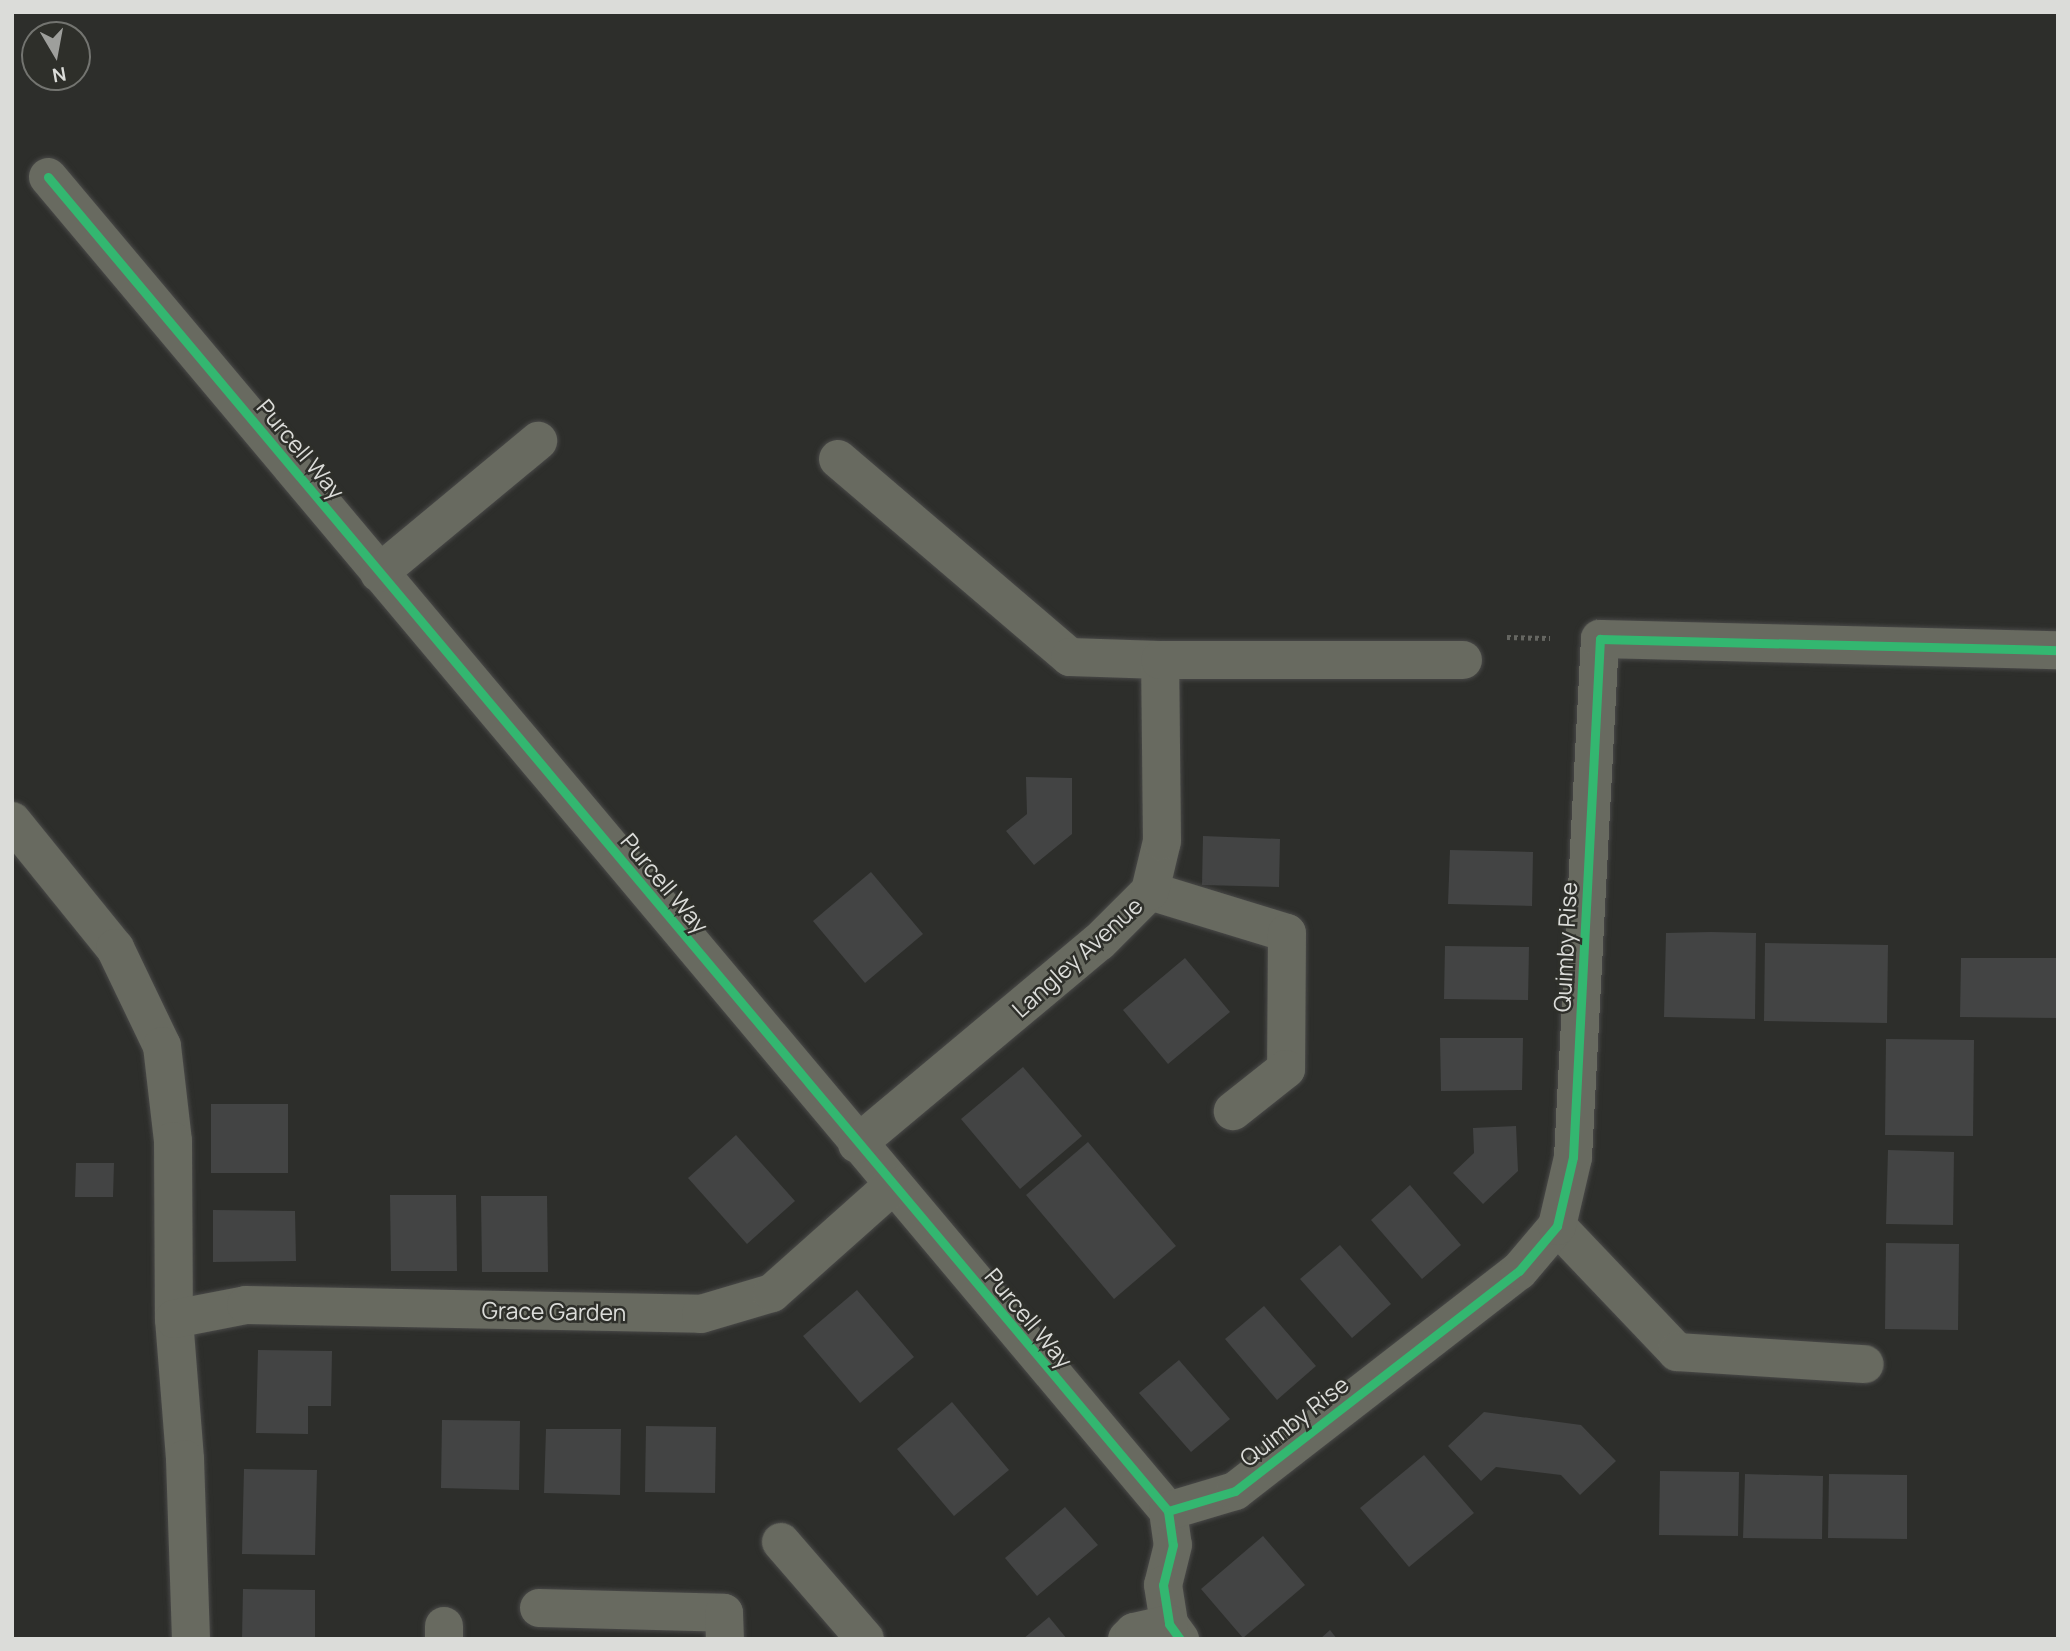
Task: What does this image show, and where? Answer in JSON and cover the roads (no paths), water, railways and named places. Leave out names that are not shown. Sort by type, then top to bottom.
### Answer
[{"type":"street","name":"Purcell Way","points":[[48,177],[892,1186],[1168,1511]]},
{"type":"street","points":[[379,573],[538,441]]},
{"type":"street","points":[[838,459],[1070,657],[1160,660],[1464,660]]},
{"type":"street","name":"Quimby Rise","points":[[1168,1511],[1235,1491],[1519,1271],[1557,1226],[1573,1157],[1600,639],[2058,650]]},
{"type":"street","name":"Langley Avenue","points":[[857,1144],[1099,942],[1150,891],[1162,841],[1160,660]]},
{"type":"street","points":[[12,821],[115,948],[162,1046],[173,1141],[174,1319],[185,1459],[191,1639]]},
{"type":"street","points":[[1150,891],[1287,933],[1286,1069],[1233,1111]]},
{"type":"street","name":"Grace Garden","points":[[174,1319],[246,1306],[701,1314],[772,1293],[892,1186]]},
{"type":"street","points":[[1557,1226],[1677,1352],[1865,1364]]},
{"type":"street","points":[[1127,1639],[1135,1632],[1175,1631],[1163,1585],[1173,1545],[1168,1511]]},
{"type":"street","points":[[781,1542],[865,1639]]},
{"type":"street","points":[[539,1608],[724,1613],[725,1639]]}]
